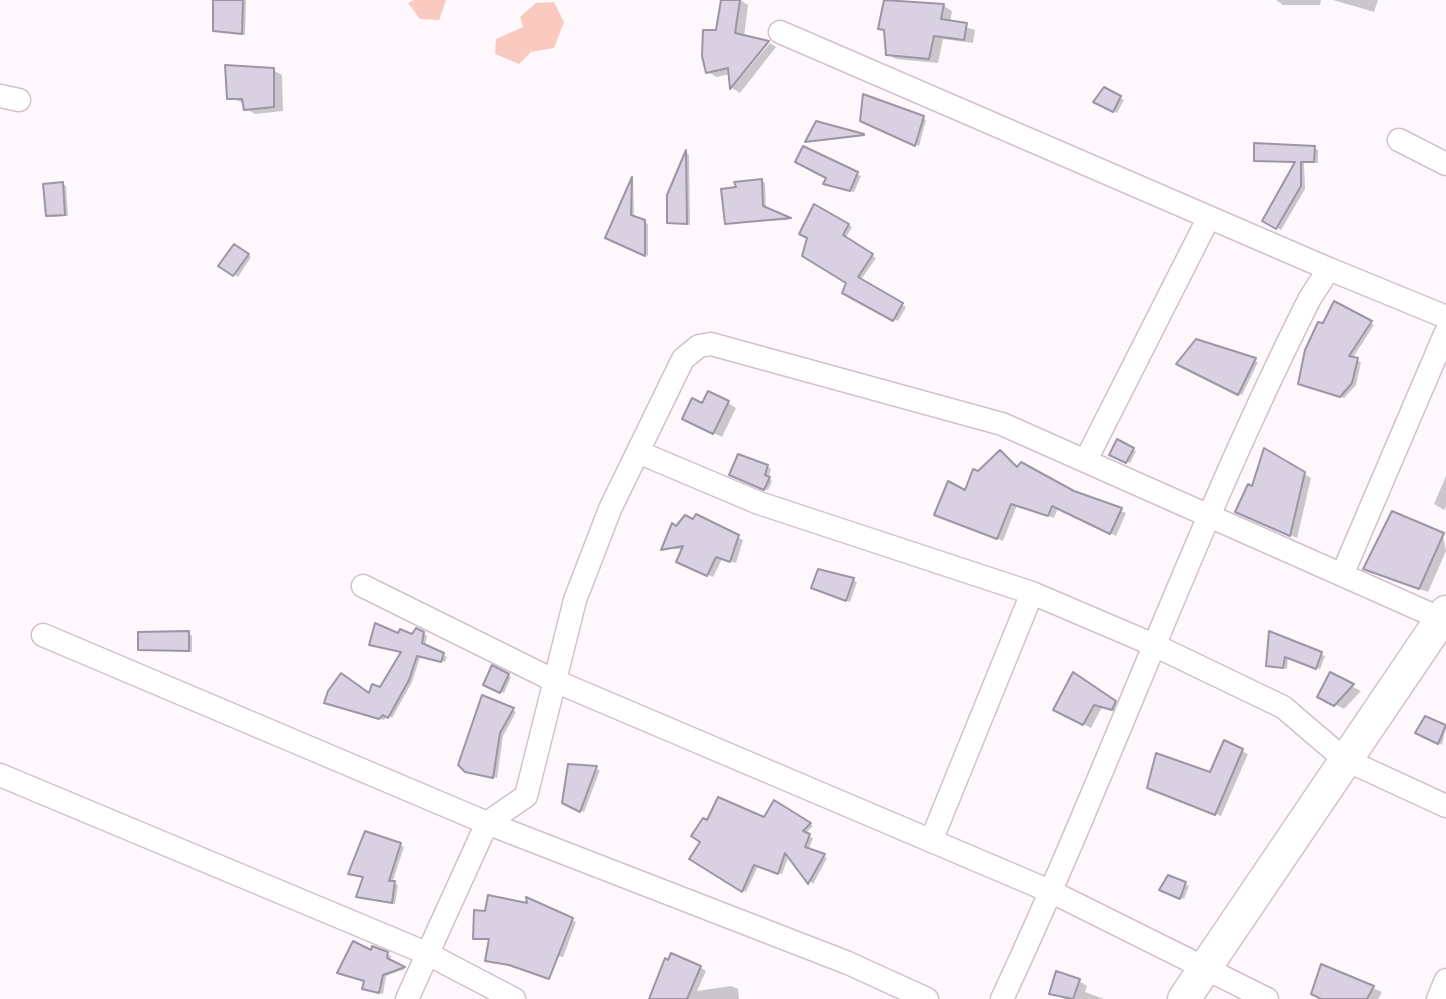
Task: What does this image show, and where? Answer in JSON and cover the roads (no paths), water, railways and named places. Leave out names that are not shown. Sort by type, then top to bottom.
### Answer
[{"type":"street","points":[[780,32],[1208,219],[1446,317]]},
{"type":"street","points":[[1399,140],[1446,164]]},
{"type":"street","points":[[1086,460],[1208,219]]},
{"type":"street","points":[[1002,999],[1052,892],[1154,645],[1291,336],[1329,269]]},
{"type":"street","points":[[1342,575],[1446,332]]},
{"type":"street","points":[[407,999],[487,823],[526,796],[575,600],[610,509],[683,359],[699,346],[711,344],[1002,424],[1445,618],[1344,759],[1184,999]]},
{"type":"street","points":[[638,452],[759,503],[1032,593],[1154,645],[1283,707],[1344,759],[1446,806]]},
{"type":"street","points":[[363,586],[555,681],[1052,892],[1267,999]]},
{"type":"street","points":[[931,841],[1032,593]]},
{"type":"street","points":[[43,635],[487,823],[848,963],[927,999]]},
{"type":"street","points":[[0,775],[426,953],[514,999]]},
{"type":"street","points":[[1438,999],[1446,980]]}]
